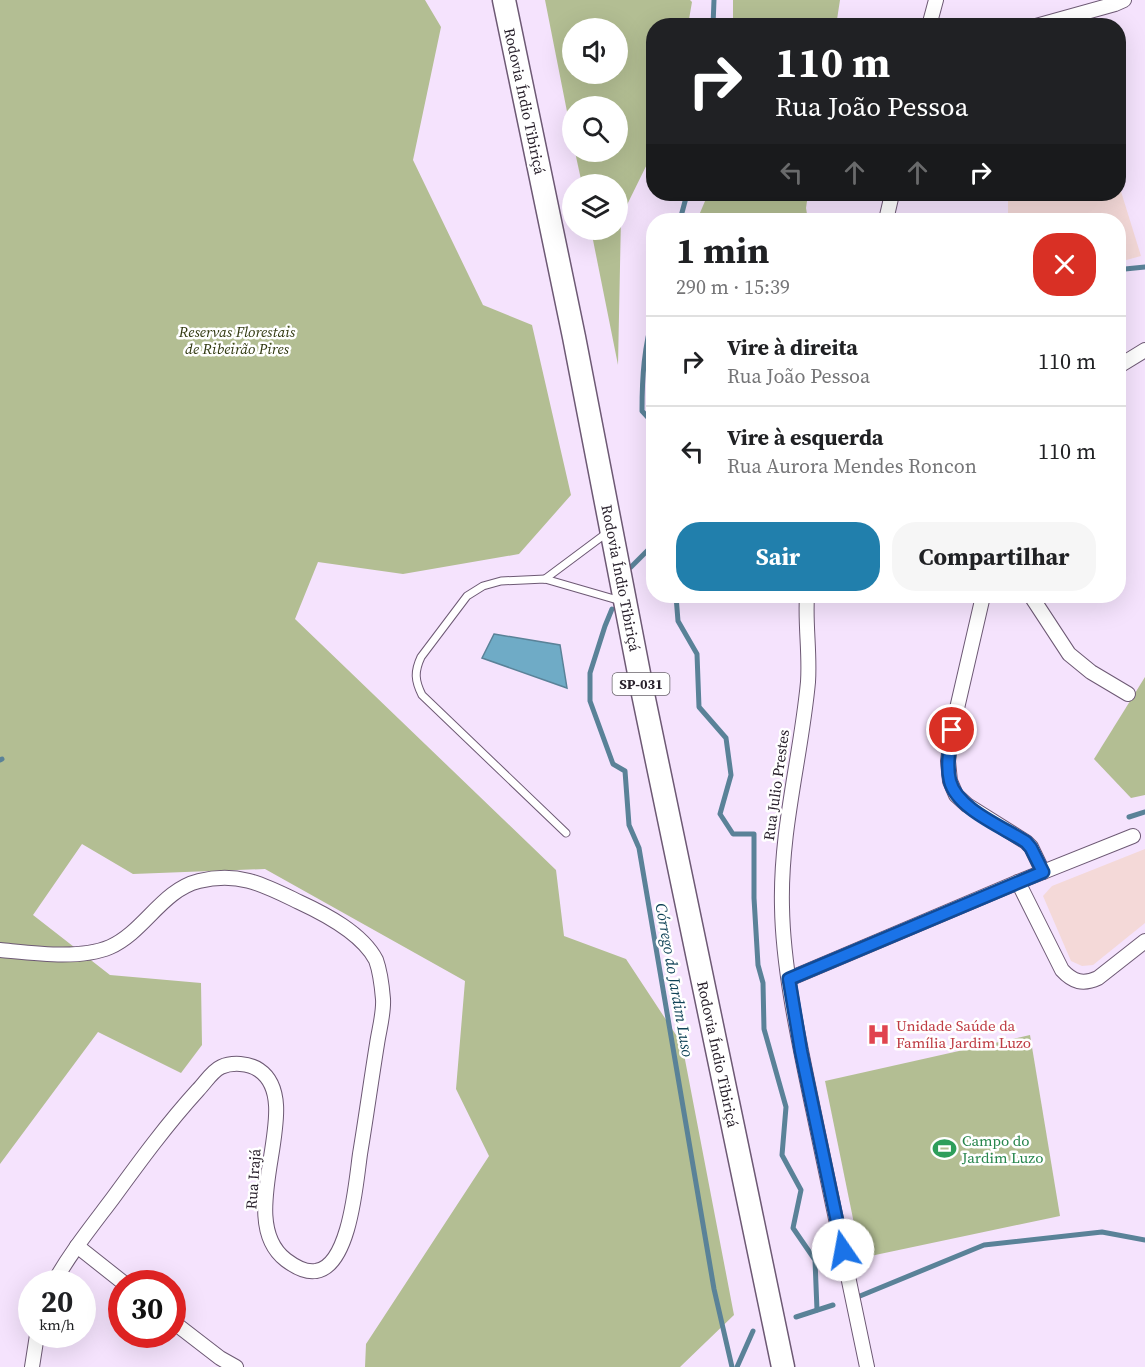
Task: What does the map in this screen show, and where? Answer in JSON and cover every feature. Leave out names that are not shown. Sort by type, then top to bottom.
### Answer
[{"type":"highway","name":"Rodovia Índio Tibiriçá","points":[[504,0],[783,1367]]},
{"type":"street","points":[[931,18],[936,0]]},
{"type":"street","points":[[1065,18],[1124,0]]},
{"type":"street","points":[[1126,362],[1145,350]]},
{"type":"street","name":"Rua Julio Prestes","points":[[807,603],[809,655],[807,683],[787,816],[782,907],[789,979],[801,1051],[867,1367]]},
{"type":"street","points":[[981,603],[952,730],[948,761],[950,781],[956,795],[967,805],[1026,842],[1043,872]]},
{"type":"street","points":[[1036,603],[1070,654],[1091,672],[1128,694]]},
{"type":"street","points":[[789,979],[1017,882],[1133,836]]},
{"type":"street","name":"Rua Irajá","points":[[0,950],[70,955],[108,948],[125,938],[178,890],[196,882],[225,877],[257,882],[310,908],[343,928],[363,944],[376,961],[384,1002],[353,1203],[343,1242],[333,1262],[316,1271],[297,1268],[281,1256],[270,1239],[265,1209],[277,1099],[271,1082],[260,1070],[250,1065],[234,1064],[219,1068],[182,1107],[77,1246],[62,1270]]},
{"type":"street","points":[[1017,882],[1062,970],[1079,982],[1088,982],[1098,978],[1145,941]]},
{"type":"street","points":[[77,1246],[108,1271]]},
{"type":"street","points":[[186,1332],[220,1358],[236,1367]]},
{"type":"street","points":[[32,1367],[35,1348]]},
{"type":"lane","points":[[545,579],[612,530]]},
{"type":"lane","points":[[566,833],[422,695],[416,683],[416,668],[421,657],[467,596],[483,586],[501,581],[545,579],[626,602]]},
{"type":"shaded area","points":[[1008,201],[1124,201],[1141,256],[1126,260],[1126,213],[1008,213]]},
{"type":"shaded area","points":[[1145,849],[1145,923],[1093,965],[1082,966],[1071,961],[1043,896],[1052,886]]},
{"type":"green space","name":"Reservas Florestais de Ribeirão Pires","points":[[0,0],[425,0],[441,27],[413,160],[483,305],[532,325],[571,495],[519,554],[403,574],[318,562],[295,619],[556,870],[564,936],[626,959],[682,1044],[734,1315],[680,1367],[365,1367],[366,1344],[489,1156],[456,1089],[465,981],[265,869],[133,874],[82,844],[33,915],[110,975],[201,983],[202,1045],[181,1073],[98,1032],[0,1164]]},
{"type":"green space","points":[[545,0],[690,0],[692,2],[689,18],[646,18],[646,166],[628,203],[628,174],[580,174],[577,162],[628,162],[628,96],[564,96]]},
{"type":"green space","points":[[733,0],[840,0],[837,18],[733,18]]},
{"type":"green space","points":[[705,201],[807,201],[807,213],[700,213]]},
{"type":"green space","points":[[593,240],[621,240],[618,365]]},
{"type":"green space","points":[[1145,677],[1145,795],[1131,798],[1094,759]]},
{"type":"green space","name":"Campo do Jardim Luzo","points":[[1030,1035],[1060,1216],[861,1258],[825,1081]]},
{"type":"water","points":[[494,634],[560,645],[567,688],[482,658]]},
{"type":"waterway","name":"Córrego do Jardim Luso","points":[[713,18],[714,0]]},
{"type":"waterway","name":"Córrego do Jardim Luso","points":[[682,213],[685,201]]},
{"type":"waterway","points":[[1126,269],[1145,267]]},
{"type":"waterway","name":"Córrego do Jardim Luso","points":[[646,350],[642,386],[642,411],[646,415]]},
{"type":"waterway","points":[[631,567],[646,552]]},
{"type":"waterway","name":"Córrego do Jardim Luso","points":[[677,603],[678,621],[697,654],[699,707],[726,738],[731,775],[720,814],[733,834],[754,834],[754,898],[758,965],[763,983],[764,1029],[786,1107],[782,1155],[801,1190],[793,1228],[815,1260],[817,1310]]},
{"type":"waterway","name":"Córrego do Jardim Luso","points":[[612,609],[590,673],[590,701],[613,764],[625,771],[629,825],[639,848],[714,1289],[732,1367]]},
{"type":"waterway","points":[[1129,817],[1145,812]]},
{"type":"waterway","points":[[860,1296],[984,1245],[1102,1232],[1145,1240]]},
{"type":"waterway","name":"Córrego do Jardim Luso","points":[[796,1317],[833,1305]]},
{"type":"waterway","points":[[737,1367],[753,1331]]},
{"type":"place","name":"Unidade Saúde da Família Jardim Luzo","points":[[878,1034]]},
{"type":"place","name":"Campo do Jardim Luzo","points":[[944,1149]]},
{"type":"route","points":[[843,1250],[801,1051],[789,979],[1043,872],[1026,842],[967,805],[956,795],[950,781],[948,761],[952,730]]}]
